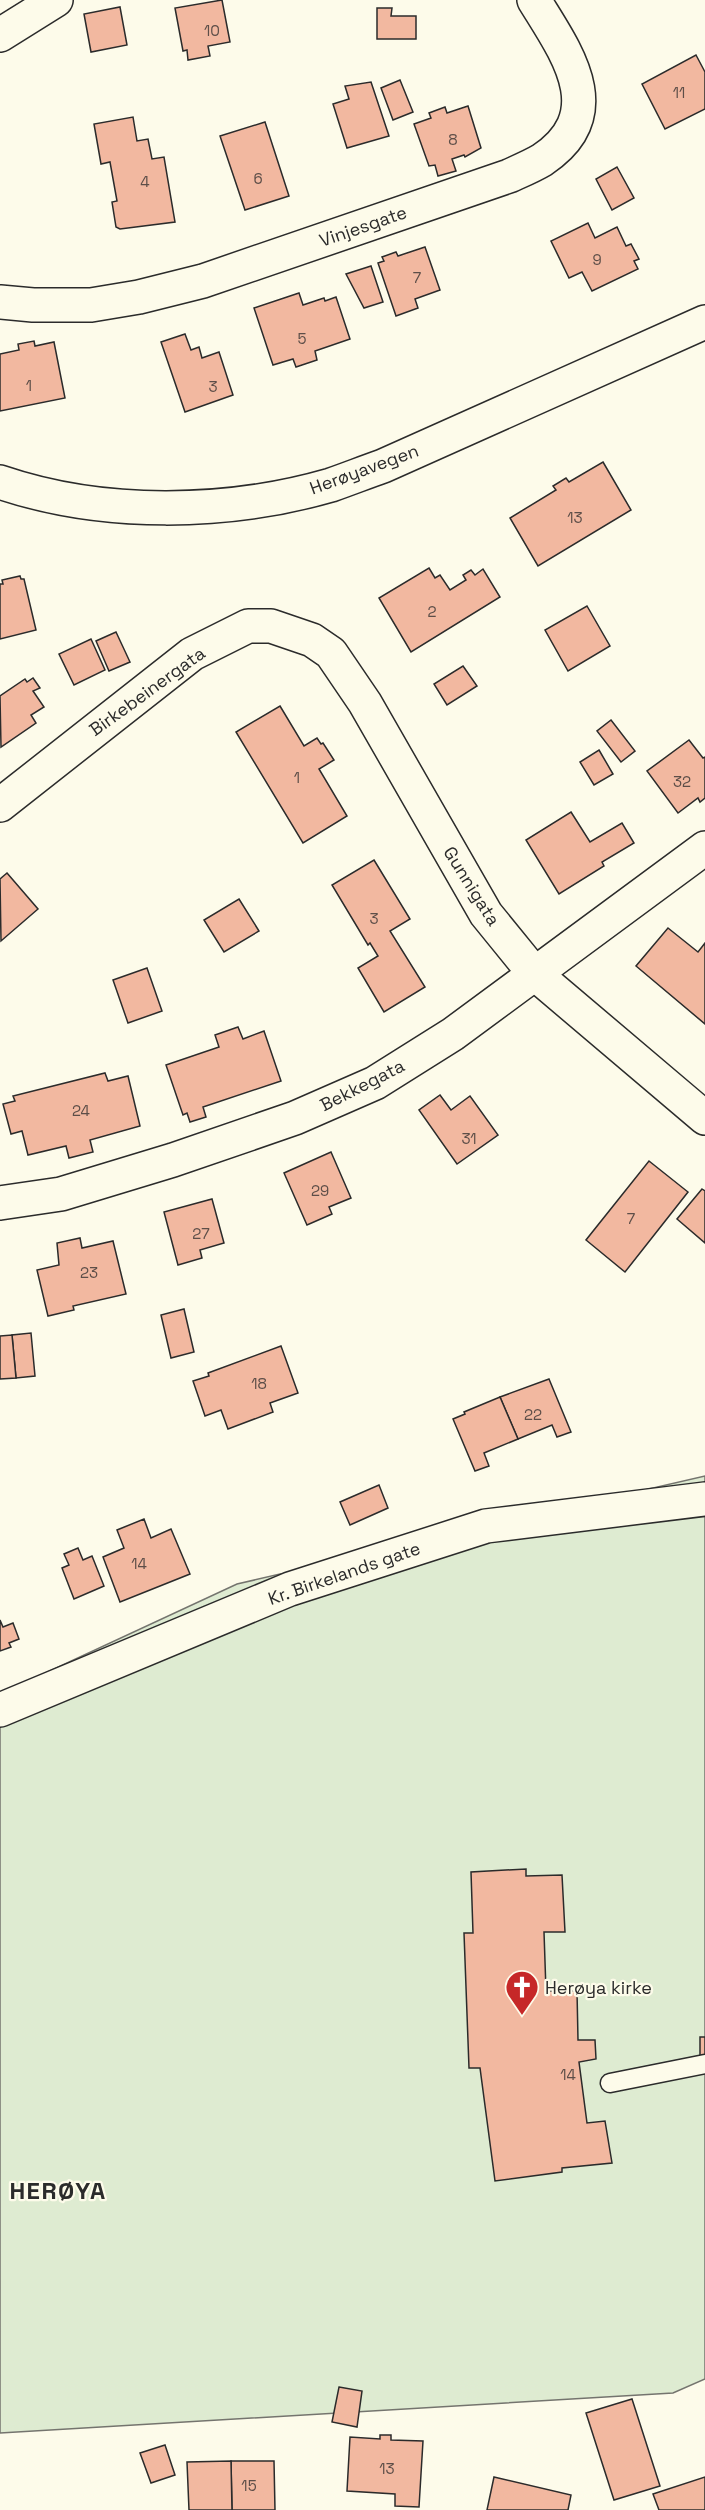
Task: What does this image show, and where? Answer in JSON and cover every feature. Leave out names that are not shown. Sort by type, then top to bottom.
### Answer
[{"type":"main road","points":[[0,35],[56,0]]},
{"type":"main road","name":"Vinjesgate","points":[[0,302],[33,305],[91,304],[138,297],[203,281],[509,176],[542,160],[563,141],[576,117],[579,90],[571,61],[534,0]]},
{"type":"main road","name":"Herøyavegen","points":[[0,482],[54,496],[146,507],[238,503],[331,485],[383,466],[705,322]]},
{"type":"main road","name":"Birkebeinergata","points":[[0,805],[192,654],[248,626],[271,626],[312,639]]},
{"type":"main road","name":"Gunnigata","points":[[312,639],[331,653],[365,704],[486,914],[534,973],[705,1118]]},
{"type":"main road","name":"Bekkegata","points":[[0,1203],[61,1194],[173,1160],[305,1113],[375,1083],[453,1034],[705,848]]},
{"type":"main road","name":"Kr. Birkelands gate","points":[[0,1710],[290,1589],[486,1526],[705,1499]]},
{"type":"lane","points":[[610,2083],[705,2064]]},
{"type":"green space","points":[[705,1476],[705,2379],[673,2393],[0,2433],[0,1694],[237,1584]]},
{"type":"building","points":[[222,0],[230,42],[208,46],[210,56],[188,60],[187,50],[183,51],[175,8]]},
{"type":"building","points":[[120,7],[127,45],[91,52],[84,14]]},
{"type":"building","points":[[377,8],[392,8],[391,16],[416,16],[416,39],[377,39]]},
{"type":"building","points":[[696,55],[705,72],[705,109],[665,129],[642,84]]},
{"type":"building","points":[[400,80],[413,112],[393,120],[381,88]]},
{"type":"building","points":[[371,82],[389,136],[347,148],[333,104],[349,99],[345,86]]},
{"type":"building","points":[[468,106],[481,148],[465,157],[464,155],[452,159],[456,171],[438,176],[435,165],[429,166],[414,124],[431,118],[429,113],[445,107],[447,113]]},
{"type":"building","points":[[133,117],[137,141],[148,139],[152,159],[164,157],[175,222],[120,229],[116,227],[112,202],[117,201],[110,162],[101,164],[94,124]]},
{"type":"building","points":[[265,122],[289,196],[245,210],[220,136]]},
{"type":"building","points":[[617,167],[634,198],[612,210],[596,179]]},
{"type":"building","points":[[588,223],[595,238],[617,227],[626,246],[631,244],[639,259],[634,261],[638,269],[592,291],[582,272],[569,278],[551,241]]},
{"type":"building","points":[[425,247],[440,290],[415,299],[418,308],[396,316],[378,263],[384,261],[382,257],[396,252],[398,256]]},
{"type":"building","points":[[371,266],[383,302],[364,308],[346,274]]},
{"type":"building","points":[[299,293],[303,305],[324,298],[325,301],[336,297],[350,339],[315,351],[317,360],[296,367],[293,359],[273,365],[254,308]]},
{"type":"building","points":[[185,334],[191,350],[199,347],[202,358],[219,352],[233,395],[185,412],[161,342]]},
{"type":"building","points":[[34,341],[35,346],[54,342],[65,398],[0,411],[0,354],[19,350],[18,344]]},
{"type":"building","points":[[603,462],[631,510],[538,566],[510,518],[556,490],[553,486],[566,478],[569,482]]},
{"type":"building","points":[[429,568],[435,578],[440,575],[450,590],[466,580],[463,575],[471,570],[475,575],[483,569],[500,597],[411,652],[379,598]]},
{"type":"building","points":[[20,576],[24,579],[36,630],[0,639],[0,584],[3,584],[2,580]]},
{"type":"building","points":[[587,606],[610,646],[568,671],[545,630]]},
{"type":"building","points":[[116,632],[130,662],[109,671],[96,641]]},
{"type":"building","points":[[91,639],[105,670],[74,685],[59,654]]},
{"type":"building","points":[[463,666],[477,686],[447,705],[434,684]]},
{"type":"building","points":[[33,678],[40,688],[33,691],[44,707],[31,715],[36,723],[1,747],[0,696],[25,679],[27,682]]},
{"type":"building","points":[[280,706],[304,746],[317,738],[334,760],[319,769],[347,816],[303,843],[236,732]]},
{"type":"building","points":[[611,720],[635,751],[621,762],[597,731]]},
{"type":"building","points":[[689,740],[703,758],[705,757],[705,798],[700,802],[698,798],[678,813],[647,771]]},
{"type":"building","points":[[599,750],[613,774],[594,785],[580,762]]},
{"type":"building","points":[[571,812],[590,842],[622,823],[634,843],[602,862],[604,866],[559,894],[526,840]]},
{"type":"building","points":[[374,860],[410,919],[390,931],[425,987],[384,1012],[358,968],[378,956],[370,943],[368,945],[332,885]]},
{"type":"building","points":[[7,873],[38,909],[1,941],[0,879]]},
{"type":"building","points":[[239,899],[259,931],[224,952],[204,920]]},
{"type":"building","points":[[668,928],[698,952],[705,943],[705,1024],[636,966]]},
{"type":"building","points":[[147,968],[162,1011],[128,1023],[113,980]]},
{"type":"building","points":[[238,1027],[243,1039],[264,1031],[281,1081],[203,1107],[206,1117],[190,1122],[187,1113],[183,1115],[166,1065],[219,1047],[215,1035]]},
{"type":"building","points":[[105,1073],[108,1081],[128,1076],[140,1126],[90,1140],[93,1152],[69,1158],[66,1146],[28,1155],[22,1131],[11,1134],[3,1104],[15,1101],[13,1096]]},
{"type":"building","points":[[440,1095],[451,1110],[470,1096],[498,1135],[457,1164],[419,1110]]},
{"type":"building","points":[[331,1152],[351,1198],[329,1207],[332,1214],[307,1225],[284,1173]]},
{"type":"building","points":[[649,1161],[688,1192],[625,1272],[586,1240]]},
{"type":"building","points":[[702,1189],[705,1191],[705,1243],[677,1219]]},
{"type":"building","points":[[212,1199],[224,1243],[200,1250],[202,1258],[178,1265],[164,1212]]},
{"type":"building","points":[[80,1238],[82,1248],[113,1241],[126,1294],[73,1306],[74,1310],[48,1316],[37,1270],[59,1265],[57,1243]]},
{"type":"building","points":[[184,1309],[194,1352],[171,1358],[161,1315]]},
{"type":"building","points":[[31,1333],[35,1376],[16,1378],[12,1335]]},
{"type":"building","points":[[12,1335],[16,1378],[0,1379],[0,1336]]},
{"type":"building","points":[[281,1346],[298,1393],[270,1403],[273,1412],[228,1429],[221,1410],[205,1416],[193,1381],[209,1376],[208,1373]]},
{"type":"building","points":[[549,1379],[571,1432],[557,1437],[552,1425],[518,1439],[500,1397]]},
{"type":"building","points":[[500,1397],[518,1439],[484,1453],[489,1466],[475,1471],[453,1419]]},
{"type":"building","points":[[379,1485],[388,1508],[350,1525],[340,1502]]},
{"type":"building","points":[[144,1519],[151,1538],[171,1529],[190,1574],[120,1602],[103,1557],[124,1548],[117,1530]]},
{"type":"building","points":[[78,1548],[83,1560],[92,1556],[104,1586],[74,1599],[62,1568],[69,1565],[64,1554]]},
{"type":"building","points":[[0,1620],[3,1627],[13,1623],[19,1639],[9,1643],[11,1647],[0,1651]]},
{"type":"building","name":"Herøya kirke","points":[[526,1869],[526,1876],[562,1875],[565,1932],[544,1932],[546,1991],[577,1991],[578,2040],[595,2040],[596,2059],[579,2062],[587,2123],[605,2121],[612,2163],[562,2168],[562,2172],[495,2181],[480,2068],[469,2068],[464,1933],[473,1933],[471,1872]]},
{"type":"building","points":[[700,2037],[705,2037],[705,2057],[700,2057]]},
{"type":"building","points":[[339,2387],[362,2391],[357,2427],[332,2422]]},
{"type":"building","points":[[632,2399],[660,2486],[614,2500],[586,2413]]},
{"type":"building","points":[[380,2435],[391,2435],[391,2440],[423,2441],[419,2507],[395,2506],[395,2494],[347,2491],[350,2437],[380,2439]]},
{"type":"building","points":[[165,2445],[175,2475],[151,2483],[140,2453]]},
{"type":"building","points":[[231,2461],[274,2461],[275,2510],[232,2510]]},
{"type":"building","points":[[231,2461],[232,2510],[189,2510],[187,2462]]},
{"type":"building","points":[[494,2477],[571,2495],[568,2510],[487,2510]]},
{"type":"building","points":[[705,2477],[705,2510],[659,2510],[653,2494]]},
{"type":"place","name":"Herøya kirke","points":[[522,2016]]},
{"type":"district","name":"HERØYA","points":[[58,2190]]}]
